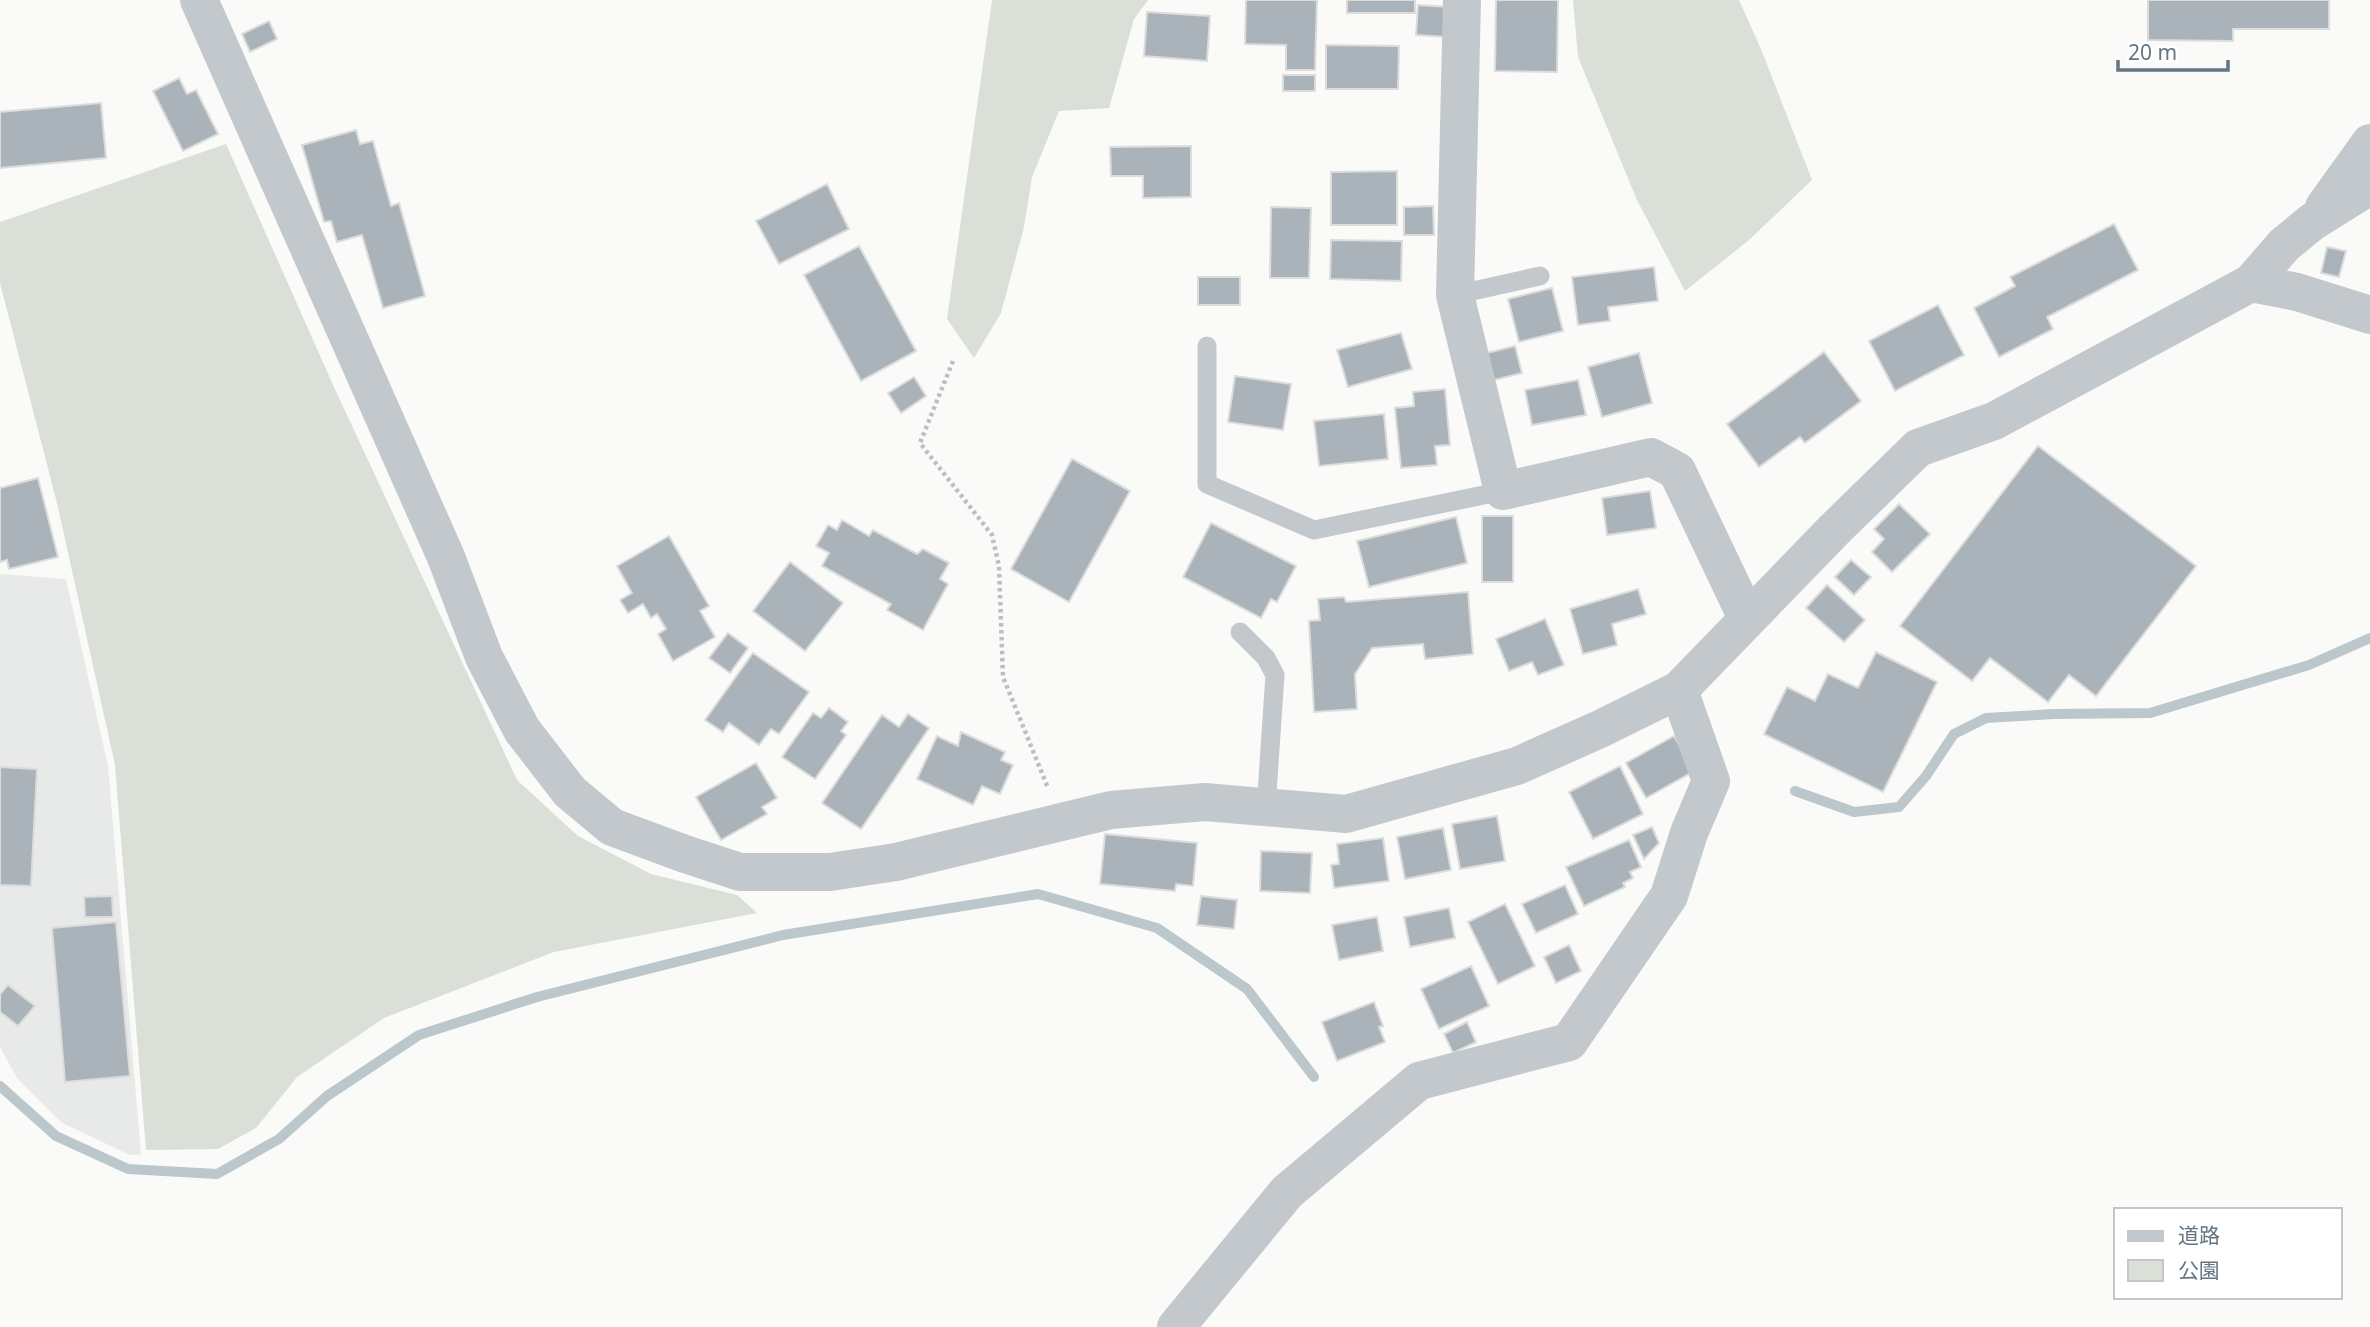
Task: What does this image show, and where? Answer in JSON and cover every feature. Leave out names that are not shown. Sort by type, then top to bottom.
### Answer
[{"type":"street","points":[[199,0],[446,556],[484,657],[522,730],[570,792],[612,827],[685,855],[740,872],[830,872],[896,862],[1111,810],[1205,802],[1346,814],[1517,766],[1679,690],[1747,618],[1918,448],[1994,421],[2251,283],[2284,245],[2312,222],[2370,186]]},
{"type":"street","points":[[1462,0],[1455,295],[1503,491],[1651,457],[1677,471],[1747,618]]},
{"type":"street","points":[[2312,222],[2370,143]]},
{"type":"street","points":[[2251,283],[2297,292],[2370,315]]},
{"type":"street","points":[[1176,1327],[1287,1192],[1419,1081],[1569,1042],[1669,896],[1689,833],[1711,781],[1679,690]]},
{"type":"lane","points":[[1455,295],[1540,276]]},
{"type":"lane","points":[[1207,346],[1207,484],[1314,530],[1503,491]]},
{"type":"lane","points":[[1240,632],[1266,658],[1275,675],[1266,808]]},
{"type":"path","points":[[953,361],[920,443],[992,535],[999,566],[1003,677],[1061,822]]},
{"type":"shaded area","points":[[0,574],[66,579],[108,766],[141,1154],[130,1155],[62,1123],[17,1078],[0,1047]]},
{"type":"green space","points":[[992,0],[1148,0],[1134,19],[1109,108],[1059,111],[1032,177],[1024,227],[1001,313],[974,358],[947,319]]},
{"type":"green space","points":[[1573,0],[1739,0],[1812,180],[1749,240],[1685,291],[1637,200],[1578,57]]},
{"type":"green space","points":[[226,144],[333,385],[517,780],[578,836],[651,874],[737,895],[757,913],[554,952],[384,1018],[297,1077],[256,1128],[218,1149],[146,1150],[115,765],[57,503],[0,283],[0,222]]},
{"type":"building","points":[[1246,0],[1317,0],[1315,70],[1286,70],[1286,45],[1245,44]]},
{"type":"building","points":[[1347,0],[1415,0],[1415,13],[1347,13]]},
{"type":"building","points":[[1496,0],[1558,0],[1557,72],[1495,71]]},
{"type":"building","points":[[2148,0],[2329,0],[2329,29],[2233,29],[2233,41],[2148,40]]},
{"type":"building","points":[[1418,5],[1449,7],[1448,37],[1416,35]]},
{"type":"building","points":[[1147,12],[1210,16],[1207,61],[1144,56]]},
{"type":"building","points":[[269,21],[277,39],[250,52],[242,34]]},
{"type":"building","points":[[1326,45],[1399,46],[1398,89],[1326,89]]},
{"type":"building","points":[[1283,75],[1315,75],[1315,91],[1283,91]]},
{"type":"building","points":[[179,78],[187,94],[196,90],[218,134],[183,151],[153,91]]},
{"type":"building","points":[[101,103],[106,158],[0,168],[0,112]]},
{"type":"building","points":[[356,130],[360,144],[373,141],[391,206],[399,203],[425,296],[383,308],[362,235],[337,242],[331,221],[324,222],[302,145]]},
{"type":"building","points":[[1191,146],[1191,197],[1143,198],[1143,176],[1111,176],[1110,147]]},
{"type":"building","points":[[1397,171],[1397,225],[1331,225],[1331,172]]},
{"type":"building","points":[[827,184],[849,229],[779,264],[756,221]]},
{"type":"building","points":[[1433,206],[1434,235],[1404,235],[1404,207]]},
{"type":"building","points":[[1271,207],[1311,208],[1309,278],[1270,278]]},
{"type":"building","points":[[2114,224],[2138,270],[2047,317],[2053,329],[1999,357],[1974,308],[2015,286],[2010,277]]},
{"type":"building","points":[[1331,240],[1402,241],[1401,281],[1330,279]]},
{"type":"building","points":[[859,246],[916,351],[861,381],[804,275]]},
{"type":"building","points":[[2327,247],[2346,251],[2339,277],[2321,273]]},
{"type":"building","points":[[1654,267],[1658,301],[1608,307],[1610,321],[1578,325],[1572,277]]},
{"type":"building","points":[[1198,277],[1240,277],[1240,305],[1198,305]]},
{"type":"building","points":[[1552,288],[1563,331],[1519,342],[1508,299]]},
{"type":"building","points":[[1938,305],[1964,355],[1895,391],[1869,341]]},
{"type":"building","points":[[1401,333],[1412,369],[1348,387],[1337,350]]},
{"type":"building","points":[[1515,346],[1522,373],[1494,380],[1487,353]]},
{"type":"building","points":[[1824,352],[1861,401],[1805,443],[1800,437],[1759,467],[1727,424]]},
{"type":"building","points":[[1639,353],[1652,403],[1602,417],[1588,367]]},
{"type":"building","points":[[1235,376],[1291,384],[1283,430],[1228,422]]},
{"type":"building","points":[[914,377],[926,396],[901,413],[888,393]]},
{"type":"building","points":[[1578,380],[1586,415],[1532,425],[1525,390]]},
{"type":"building","points":[[1445,389],[1450,445],[1435,446],[1437,465],[1401,468],[1395,408],[1414,406],[1413,392]]},
{"type":"building","points":[[1384,414],[1388,459],[1319,466],[1314,421]]},
{"type":"building","points":[[2038,446],[2196,566],[2096,696],[2069,675],[2048,702],[1990,658],[1972,681],[1900,626]]},
{"type":"building","points":[[1072,459],[1130,491],[1069,602],[1011,569]]},
{"type":"building","points":[[38,478],[58,557],[9,569],[7,560],[0,562],[0,488]]},
{"type":"building","points":[[1650,491],[1656,528],[1607,535],[1602,498]]},
{"type":"building","points":[[1899,504],[1930,534],[1892,572],[1872,552],[1884,539],[1874,529]]},
{"type":"building","points":[[1482,516],[1513,516],[1513,582],[1482,582]]},
{"type":"building","points":[[1456,517],[1467,563],[1369,587],[1357,541]]},
{"type":"building","points":[[842,520],[869,536],[873,530],[917,554],[923,549],[949,563],[940,579],[948,584],[923,630],[887,610],[891,604],[822,566],[829,553],[816,546],[828,525],[837,530]]},
{"type":"building","points":[[1211,523],[1296,566],[1277,602],[1271,599],[1261,618],[1183,577]]},
{"type":"building","points":[[669,536],[709,606],[700,611],[715,637],[673,661],[658,634],[666,629],[657,614],[651,618],[643,604],[628,613],[620,600],[632,593],[617,566]]},
{"type":"building","points":[[1851,560],[1871,577],[1854,595],[1835,577]]},
{"type":"building","points":[[790,562],[843,603],[805,651],[753,611]]},
{"type":"building","points":[[1827,585],[1865,620],[1844,642],[1806,608]]},
{"type":"building","points":[[1638,589],[1646,614],[1612,624],[1617,645],[1583,654],[1570,609]]},
{"type":"building","points":[[1468,592],[1473,654],[1425,659],[1423,644],[1372,648],[1355,674],[1357,709],[1314,712],[1309,621],[1320,620],[1318,599],[1344,597],[1346,602]]},
{"type":"building","points":[[1545,619],[1564,665],[1538,675],[1532,662],[1509,671],[1496,639]]},
{"type":"building","points":[[728,633],[748,648],[730,673],[709,658]]},
{"type":"building","points":[[1876,652],[1937,682],[1883,792],[1764,734],[1787,687],[1815,701],[1828,674],[1858,688]]},
{"type":"building","points":[[753,653],[809,692],[779,734],[771,729],[759,745],[729,723],[723,732],[705,720]]},
{"type":"building","points":[[829,708],[848,722],[841,731],[846,735],[815,779],[782,757],[813,713],[821,718]]},
{"type":"building","points":[[908,714],[929,728],[861,829],[822,803],[882,715],[899,727]]},
{"type":"building","points":[[961,732],[1005,752],[1001,760],[1013,765],[1000,794],[982,786],[973,805],[917,779],[937,736],[958,746]]},
{"type":"building","points":[[1674,736],[1694,771],[1646,798],[1626,763]]},
{"type":"building","points":[[756,763],[777,798],[762,807],[767,814],[721,840],[696,797]]},
{"type":"building","points":[[1620,766],[1643,814],[1593,839],[1569,792]]},
{"type":"building","points":[[0,767],[37,769],[31,886],[0,885]]},
{"type":"building","points":[[1497,816],[1505,861],[1460,869],[1452,824]]},
{"type":"building","points":[[1652,827],[1659,843],[1644,859],[1633,835]]},
{"type":"building","points":[[1443,828],[1451,870],[1405,879],[1397,837]]},
{"type":"building","points":[[1105,834],[1197,843],[1193,886],[1176,884],[1175,891],[1100,884]]},
{"type":"building","points":[[1383,838],[1389,881],[1334,888],[1331,865],[1339,864],[1337,844]]},
{"type":"building","points":[[1629,840],[1641,867],[1630,872],[1633,878],[1623,883],[1625,887],[1584,906],[1566,867]]},
{"type":"building","points":[[1261,851],[1312,853],[1310,893],[1260,891]]},
{"type":"building","points":[[1565,885],[1578,914],[1536,933],[1522,904]]},
{"type":"building","points":[[112,896],[113,917],[85,917],[84,897]]},
{"type":"building","points":[[1201,896],[1237,900],[1234,929],[1197,925]]},
{"type":"building","points":[[1505,904],[1535,966],[1498,984],[1468,922]]},
{"type":"building","points":[[1449,908],[1455,938],[1410,947],[1404,917]]},
{"type":"building","points":[[1377,917],[1383,951],[1339,960],[1332,925]]},
{"type":"building","points":[[116,922],[130,1076],[65,1082],[52,928]]},
{"type":"building","points":[[1569,945],[1581,971],[1556,983],[1544,957]]},
{"type":"building","points":[[1471,966],[1489,1006],[1439,1029],[1421,989]]},
{"type":"building","points":[[8,985],[35,1006],[18,1026],[0,1012],[0,994]]},
{"type":"building","points":[[1374,1002],[1383,1026],[1379,1027],[1385,1042],[1337,1061],[1322,1022]]},
{"type":"building","points":[[1467,1022],[1476,1042],[1453,1053],[1444,1034]]},
{"type":"waterway","points":[[1795,791],[1854,812],[1899,807],[1926,776],[1954,734],[1986,718],[2150,713],[2309,665],[2370,638]]},
{"type":"waterway","points":[[0,1086],[56,1136],[128,1169],[217,1174],[279,1139],[327,1096],[419,1035],[537,997],[783,935],[1038,894],[1157,928],[1247,989],[1314,1077]]}]
